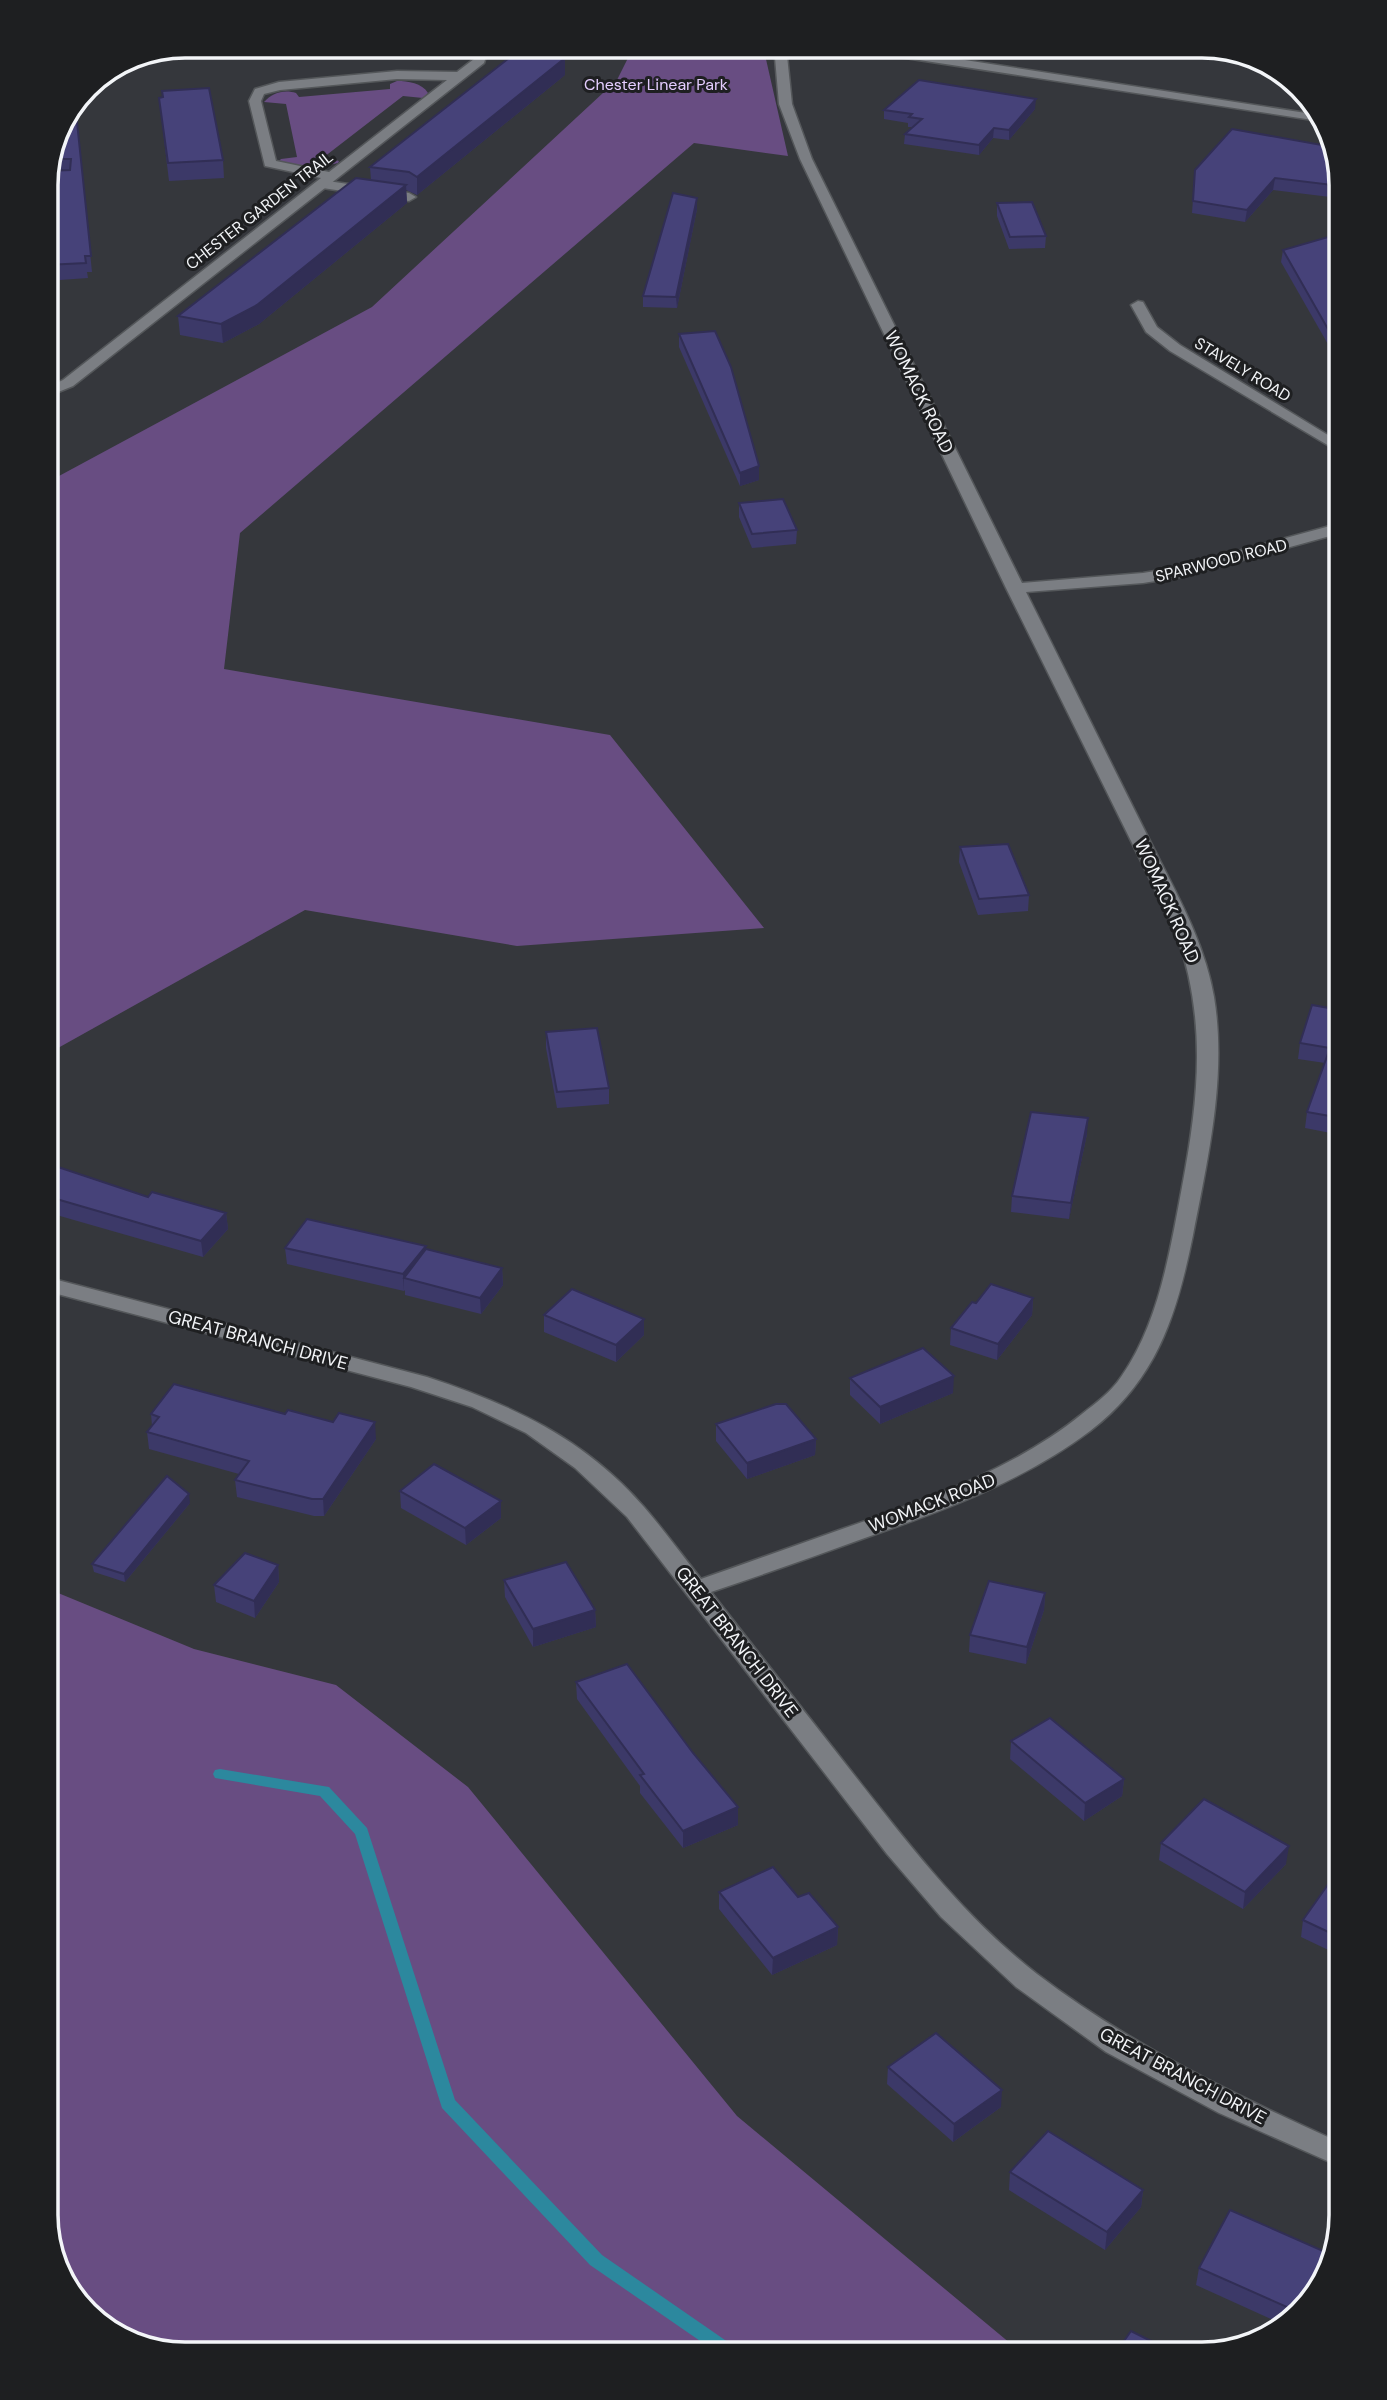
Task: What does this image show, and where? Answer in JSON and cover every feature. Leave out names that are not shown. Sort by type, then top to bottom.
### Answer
[{"type":"street","name":"CHESTER GARDEN TRAIL","points":[[58,388],[68,383],[480,58]]},
{"type":"street","name":"WOMACK ROAD","points":[[696,1589],[962,1496],[1021,1467],[1101,1411],[1127,1384],[1147,1352],[1165,1313],[1198,1158],[1206,1032],[1204,1000],[1197,967],[1185,932],[1014,589],[796,136],[786,113],[779,81],[780,58]]},
{"type":"street","points":[[930,58],[1310,117]]},
{"type":"street","points":[[409,197],[326,180],[270,163],[255,101],[259,92],[279,86],[397,75],[459,76]]},
{"type":"street","name":"STAVELY ROAD","points":[[1138,305],[1151,329],[1175,348],[1329,441]]},
{"type":"street","name":"SPARWOOD ROAD","points":[[1014,589],[1143,578],[1180,572],[1218,564],[1329,532]]},
{"type":"street","name":"GREAT BRANCH DRIVE","points":[[58,1287],[419,1382],[480,1402],[534,1428],[583,1463],[635,1511],[896,1847],[950,1910],[1026,1980],[1116,2044],[1229,2105],[1329,2149]]},
{"type":"green space","name":"Chester Linear Park","points":[[628,58],[766,58],[788,156],[694,143],[240,533],[224,669],[610,735],[764,928],[517,946],[305,910],[58,1048],[58,477],[372,307],[617,80]]},
{"type":"green space","points":[[397,81],[418,85],[428,93],[423,98],[403,96],[324,157],[339,161],[338,163],[310,169],[277,163],[281,159],[297,157],[286,104],[264,102],[271,96],[283,92],[296,93],[299,97],[390,89],[390,84]]},
{"type":"green space","points":[[58,1593],[194,1649],[336,1685],[468,1787],[737,2116],[1009,2342],[177,2342],[144,2336],[114,2321],[101,2311],[79,2286],[71,2271],[64,2256],[58,2223]]},
{"type":"building","points":[[509,58],[565,58],[417,177],[409,172],[370,167]]},
{"type":"building","points":[[919,80],[1036,99],[1009,130],[994,128],[979,145],[905,134],[922,119],[909,117],[912,114],[884,110]]},
{"type":"building","points":[[209,88],[223,160],[168,163],[159,98],[163,97],[162,91]]},
{"type":"building","points":[[77,118],[91,256],[85,256],[86,263],[58,264],[59,170],[70,170],[71,159],[60,159],[67,136]]},
{"type":"building","points":[[1232,129],[1323,145],[1329,185],[1275,178],[1247,210],[1193,201],[1195,170]]},
{"type":"building","points":[[356,178],[406,185],[257,305],[221,324],[178,316]]},
{"type":"building","points":[[673,193],[697,198],[676,297],[643,296]]},
{"type":"building","points":[[1032,202],[1046,236],[1010,237],[997,203]]},
{"type":"building","points":[[1329,238],[1329,331],[1283,250]]},
{"type":"building","points":[[715,331],[731,367],[759,466],[740,473],[679,334]]},
{"type":"building","points":[[783,499],[797,530],[752,534],[739,503]]},
{"type":"building","points":[[1008,844],[1029,895],[979,899],[960,847]]},
{"type":"building","points":[[1312,1005],[1329,1008],[1329,1048],[1300,1043]]},
{"type":"building","points":[[597,1028],[609,1088],[557,1092],[546,1032]]},
{"type":"building","points":[[1329,1051],[1329,1116],[1307,1112]]},
{"type":"building","points":[[1031,1112],[1088,1118],[1071,1203],[1012,1196]]},
{"type":"building","points":[[58,1167],[148,1197],[152,1192],[226,1213],[201,1241],[58,1199]]},
{"type":"building","points":[[307,1219],[426,1246],[403,1274],[285,1248]]},
{"type":"building","points":[[426,1249],[502,1268],[480,1298],[404,1278]]},
{"type":"building","points":[[991,1284],[1033,1298],[998,1344],[951,1328]]},
{"type":"building","points":[[572,1289],[644,1319],[616,1345],[544,1315]]},
{"type":"building","points":[[923,1348],[954,1376],[880,1407],[850,1378]]},
{"type":"building","points":[[174,1384],[285,1414],[288,1410],[333,1422],[339,1413],[375,1422],[323,1499],[312,1499],[235,1480],[249,1461],[147,1432],[159,1417],[151,1414]]},
{"type":"building","points":[[776,1404],[786,1404],[816,1439],[747,1463],[716,1424]]},
{"type":"building","points":[[434,1464],[501,1501],[465,1528],[400,1491]]},
{"type":"building","points":[[167,1476],[189,1494],[124,1574],[92,1564]]},
{"type":"building","points":[[245,1553],[278,1565],[254,1601],[214,1585]]},
{"type":"building","points":[[566,1562],[595,1610],[533,1629],[504,1580]]},
{"type":"building","points":[[989,1581],[1045,1593],[1027,1647],[970,1635]]},
{"type":"building","points":[[627,1664],[693,1753],[738,1807],[683,1831],[640,1775],[644,1774],[576,1682]]},
{"type":"building","points":[[1050,1718],[1124,1779],[1085,1803],[1011,1741]]},
{"type":"building","points":[[1204,1799],[1289,1846],[1245,1892],[1161,1843]]},
{"type":"building","points":[[773,1867],[798,1897],[809,1893],[838,1927],[773,1958],[719,1892]]},
{"type":"building","points":[[1329,1883],[1329,1932],[1303,1920]]},
{"type":"building","points":[[936,2033],[1002,2090],[954,2124],[888,2067]]},
{"type":"building","points":[[1048,2131],[1143,2190],[1107,2232],[1010,2172]]},
{"type":"building","points":[[1230,2210],[1324,2251],[1308,2286],[1289,2308],[1199,2268]]},
{"type":"building","points":[[1131,2331],[1153,2342],[1123,2342]]},
{"type":"waterway","points":[[220,1774],[324,1791],[362,1832],[448,2103],[596,2260],[715,2342]]}]
